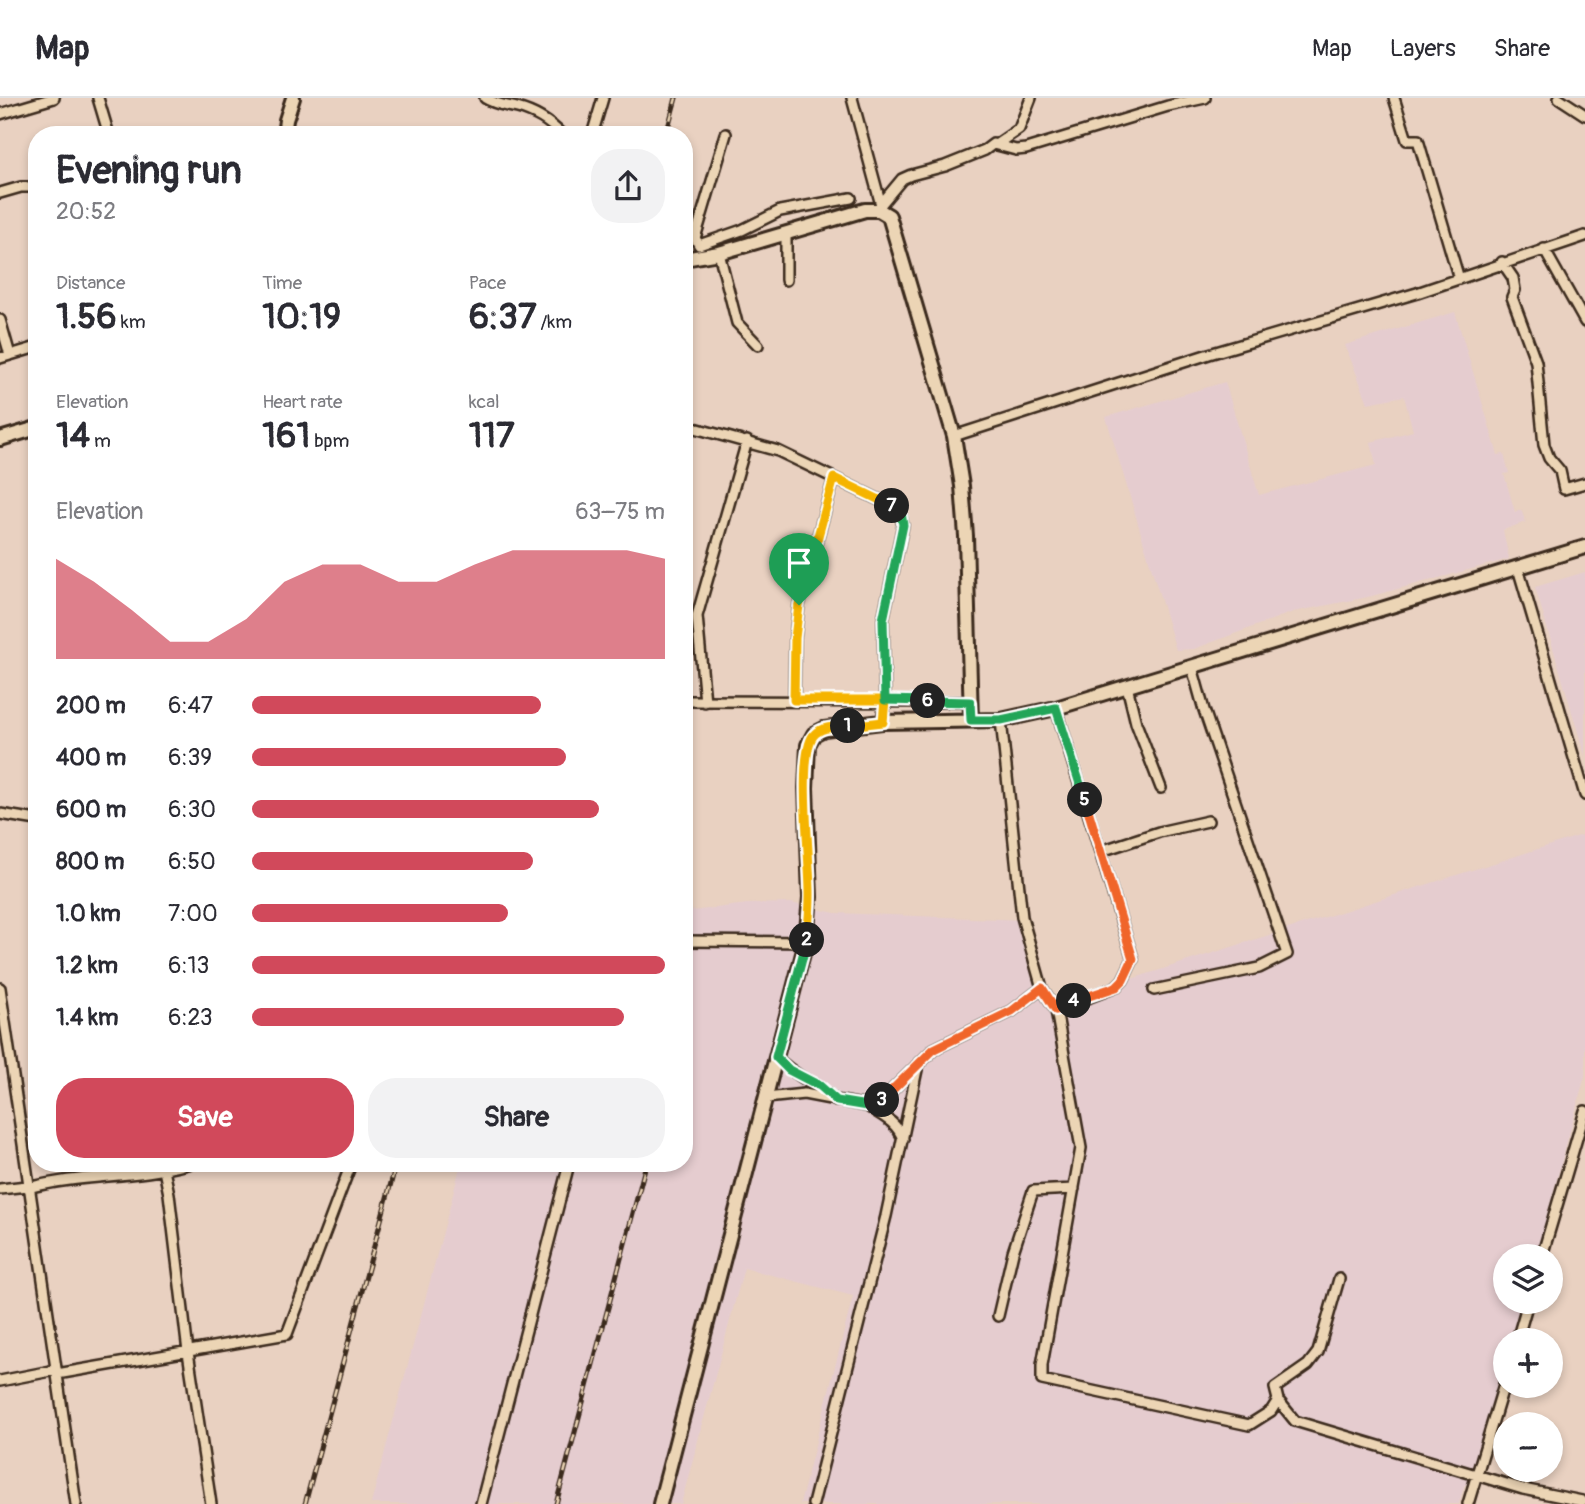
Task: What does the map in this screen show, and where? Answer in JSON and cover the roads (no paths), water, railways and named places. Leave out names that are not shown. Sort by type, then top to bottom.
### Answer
[{"type":"main road","points":[[285,126],[293,98]]},
{"type":"main road","points":[[693,257],[719,253],[881,206],[892,222],[954,436],[967,537],[971,720]]},
{"type":"main road","points":[[0,439],[28,431]]},
{"type":"main road","points":[[660,1504],[806,942],[810,897],[806,788],[808,745],[814,734],[824,729],[883,722],[1001,720],[1056,708],[1585,547]]},
{"type":"street","points":[[97,98],[106,126]]},
{"type":"street","points":[[485,98],[499,105],[537,114],[551,126]]},
{"type":"street","points":[[595,126],[603,98]]},
{"type":"street","points":[[852,98],[881,206]]},
{"type":"street","points":[[881,206],[902,179],[945,166],[998,144],[1018,129],[1031,98]]},
{"type":"street","points":[[998,144],[1016,150],[1026,149],[1179,101],[1205,98]]},
{"type":"street","points":[[1394,98],[1407,140],[1418,140],[1459,279]]},
{"type":"street","points":[[1559,98],[1585,115]]},
{"type":"street","points":[[0,114],[48,99]]},
{"type":"street","points":[[693,226],[726,134]]},
{"type":"street","points":[[0,193],[28,187]]},
{"type":"street","points":[[693,240],[699,245],[742,230],[780,211],[851,198]]},
{"type":"street","points":[[786,234],[786,280]]},
{"type":"street","points":[[954,436],[1209,354],[1298,330],[1459,279],[1502,262],[1585,236]]},
{"type":"street","points":[[1544,249],[1585,322]]},
{"type":"street","points":[[719,253],[737,323],[758,345]]},
{"type":"street","points":[[1502,262],[1513,278],[1516,290],[1511,297],[1533,348],[1544,444],[1549,458],[1560,471],[1564,489],[1585,484]]},
{"type":"street","points":[[0,320],[10,355]]},
{"type":"street","points":[[0,358],[28,350]]},
{"type":"street","points":[[693,427],[778,451],[901,513],[903,525],[883,620],[883,722]]},
{"type":"street","points":[[705,702],[697,616],[747,441]]},
{"type":"street","points":[[794,700],[795,638],[799,605],[834,478]]},
{"type":"street","points":[[1518,568],[1585,795]]},
{"type":"street","points":[[1154,990],[1259,968],[1287,954],[1204,710],[1192,667]]},
{"type":"street","points":[[1127,687],[1136,723],[1161,788]]},
{"type":"street","points":[[693,701],[970,702]]},
{"type":"street","points":[[1056,708],[1133,959],[1123,980],[1116,987],[1056,1010]]},
{"type":"street","points":[[1001,720],[1022,916],[1042,988],[1056,1010],[1081,1148],[1042,1365],[1042,1380],[1249,1425],[1271,1411],[1278,1400]]},
{"type":"street","points":[[0,814],[28,819]]},
{"type":"street","points":[[1101,851],[1158,832],[1208,821]]},
{"type":"street","points":[[693,941],[806,942]]},
{"type":"street","points":[[0,988],[76,1504]]},
{"type":"street","points":[[867,1106],[882,1100],[934,1049],[1012,1011],[1042,988]]},
{"type":"street","points":[[776,1057],[789,1070],[820,1086],[837,1101]]},
{"type":"street","points":[[813,1504],[903,1139],[918,1065]]},
{"type":"street","points":[[766,1098],[804,1094],[867,1106],[892,1121],[899,1128],[903,1139]]},
{"type":"street","points":[[1546,1244],[1585,1111]]},
{"type":"street","points":[[0,1189],[125,1172]]},
{"type":"street","points":[[165,1172],[211,1504]]},
{"type":"street","points":[[0,1381],[287,1334],[348,1172]]},
{"type":"street","points":[[481,1504],[567,1172]]},
{"type":"street","points":[[998,1316],[1013,1252],[1033,1191],[1074,1189]]},
{"type":"street","points":[[1339,1279],[1318,1352],[1307,1365],[1275,1388],[1278,1400],[1295,1421],[1477,1476],[1582,1501]]},
{"type":"street","points":[[1468,1504],[1500,1398]]},
{"type":"railway","points":[[668,126],[676,98]]},
{"type":"railway","points":[[305,1504],[394,1172]]},
{"type":"railway","points":[[556,1504],[644,1172]]}]
